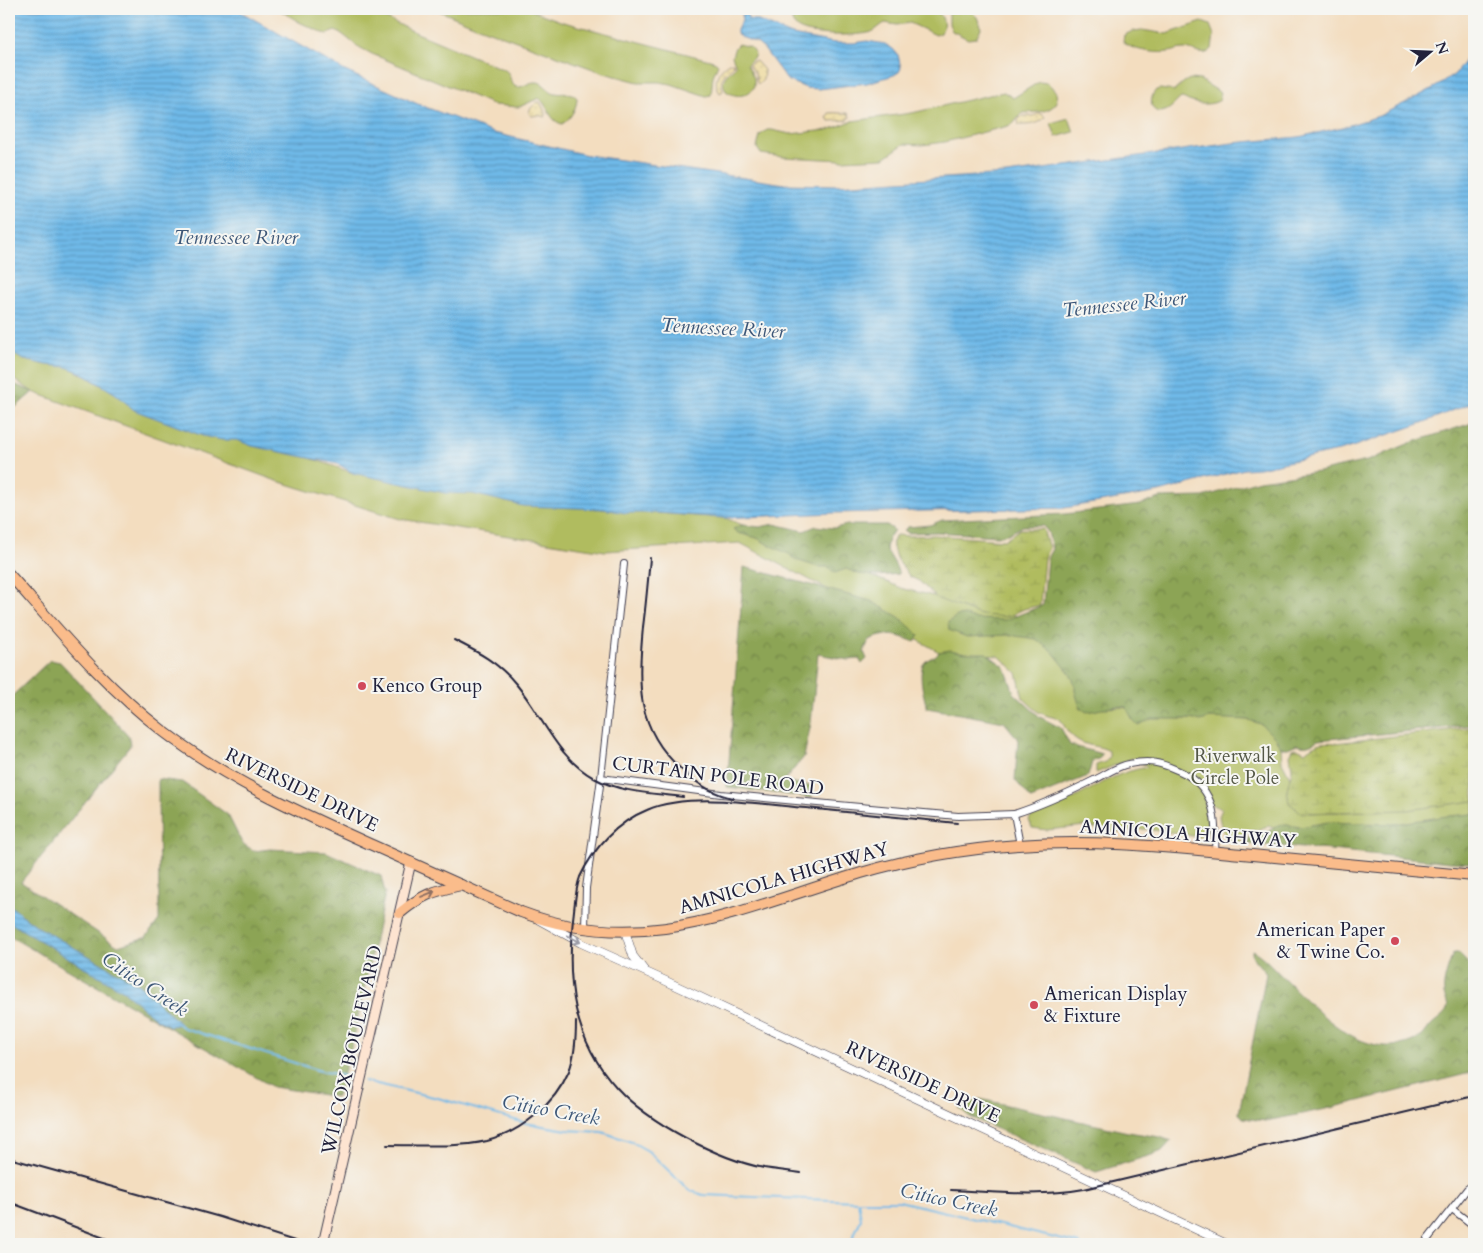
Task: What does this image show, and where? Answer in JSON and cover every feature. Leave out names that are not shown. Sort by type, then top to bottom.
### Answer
[{"type":"main road","name":"RIVERSIDE DRIVE","points":[[9,574],[69,643],[105,680],[182,745],[224,772],[267,797],[531,916],[558,924],[610,930]]},
{"type":"main road","name":"AMNICOLA HIGHWAY","points":[[610,930],[655,930],[698,924],[861,873],[903,862],[944,853],[1020,845],[1121,843],[1474,876]]},
{"type":"main road","name":"WILCOX BOULEVARD","points":[[323,1244],[411,862]]},
{"type":"main road","points":[[400,913],[414,901],[430,893],[462,885]]},
{"type":"street","name":"CURTAIN POLE ROAD","points":[[624,564],[601,778],[721,794],[958,816],[1014,814],[1062,796],[1127,764],[1158,762],[1195,779],[1204,791],[1212,805],[1216,827],[1215,852]]},
{"type":"street","points":[[585,928],[586,888],[601,778]]},
{"type":"street","points":[[1014,814],[1020,845]]},
{"type":"street","points":[[531,916],[581,943],[646,972]]},
{"type":"street","name":"RIVERSIDE DRIVE","points":[[625,931],[633,956],[646,972],[1227,1244]]},
{"type":"street","points":[[1424,1244],[1474,1184]]},
{"type":"street","points":[[1452,1209],[1474,1226]]},
{"type":"green space","points":[[278,9],[366,9],[505,70],[516,87],[538,82],[555,93],[572,94],[577,98],[576,105],[571,116],[562,124],[554,120],[539,98],[519,107],[494,105],[372,54],[335,31],[327,34],[323,33],[299,22]]},
{"type":"green space","points":[[435,9],[528,9],[563,22],[710,60],[718,64],[713,76],[711,95],[706,96],[671,84],[638,82],[604,73],[478,27]]},
{"type":"green space","points":[[793,9],[934,9],[940,14],[943,26],[941,33],[936,35],[910,23],[897,25],[885,23],[873,31],[861,34],[809,33],[796,27],[793,23],[791,18]]},
{"type":"green space","points":[[949,9],[969,9],[977,17],[981,28],[976,38],[968,39],[952,31],[949,24]]},
{"type":"green space","points":[[1202,22],[1210,25],[1214,35],[1212,49],[1205,53],[1187,49],[1170,52],[1150,52],[1131,47],[1123,41],[1124,35],[1133,31],[1142,30],[1167,34]]},
{"type":"green space","points":[[738,44],[750,47],[755,53],[754,57],[747,64],[754,78],[754,87],[745,95],[734,95],[726,91],[723,83],[725,77],[736,66],[732,56]]},
{"type":"green space","points":[[1190,79],[1200,80],[1218,91],[1220,93],[1220,100],[1210,104],[1203,104],[1181,98],[1165,111],[1160,112],[1153,109],[1151,102],[1156,90],[1174,91]]},
{"type":"green space","points":[[1039,82],[1048,83],[1056,92],[1057,102],[1050,109],[1041,112],[1022,113],[1014,123],[1008,126],[945,142],[922,145],[904,144],[884,158],[842,160],[783,157],[761,154],[757,148],[760,135],[767,130],[790,134],[828,130],[852,121],[912,113],[1004,92],[1013,98]]},
{"type":"green space","points":[[1069,118],[1074,132],[1056,137],[1051,123]]},
{"type":"green space","name":"Riverwalk Circle Pole","points":[[9,333],[101,385],[353,473],[604,509],[725,518],[904,589],[1052,624],[1104,708],[1126,707],[1129,712],[1166,718],[1203,720],[1209,718],[1228,718],[1249,720],[1261,724],[1276,739],[1281,748],[1282,762],[1309,813],[1413,808],[1474,796],[1474,858],[1331,850],[1268,826],[1247,833],[1239,843],[1230,842],[1224,833],[1219,816],[1222,809],[1204,801],[1209,817],[1210,830],[1199,837],[1146,829],[1112,832],[1085,826],[1047,830],[1032,828],[1029,820],[1033,813],[1069,800],[1120,774],[1148,767],[1133,758],[1096,773],[1096,765],[1105,762],[1109,758],[1109,751],[1079,741],[1068,732],[1060,719],[1038,712],[1023,698],[1017,673],[999,656],[939,652],[829,590],[740,543],[605,551],[400,519],[274,480],[33,392],[9,376]]},
{"type":"green space","points":[[9,382],[33,392],[9,413]]},
{"type":"green space","points":[[1474,420],[1474,725],[1318,740],[1308,745],[1297,744],[1288,748],[1281,748],[1276,739],[1261,724],[1249,720],[1209,718],[1201,721],[1152,719],[1138,725],[1126,707],[1117,706],[1087,712],[1080,708],[1075,684],[1069,672],[1052,651],[1036,639],[1009,635],[967,637],[949,630],[948,622],[957,616],[965,615],[974,619],[1006,620],[1043,605],[1047,558],[1052,549],[1048,532],[1043,526],[1023,526],[1008,534],[998,536],[937,532],[908,533],[904,530],[908,527],[930,525],[942,520],[1065,514],[1140,505],[1160,498],[1203,497],[1259,480],[1318,472],[1367,461],[1410,443],[1469,424]]},
{"type":"green space","points":[[774,524],[804,531],[816,526],[834,528],[847,525],[887,525],[894,530],[888,539],[886,549],[899,574],[878,576],[859,574],[846,569],[835,573],[828,567],[818,567],[796,560],[789,554],[757,538],[738,533],[733,529],[743,525],[760,527]]},
{"type":"green space","points":[[1020,529],[1043,529],[1049,548],[1044,559],[1040,605],[1024,609],[1007,617],[981,615],[938,599],[919,581],[910,577],[896,558],[892,544],[896,535],[933,535],[1004,540]]},
{"type":"green space","points":[[744,567],[871,601],[899,617],[919,635],[915,642],[892,635],[869,640],[864,652],[867,659],[862,664],[859,659],[849,660],[818,654],[811,723],[804,757],[784,781],[811,786],[812,798],[727,787]]},
{"type":"green space","points":[[950,650],[966,653],[986,653],[1005,667],[1014,693],[1040,717],[1061,728],[1070,745],[1102,754],[1100,758],[1092,762],[1088,776],[1031,799],[1015,780],[1018,739],[1004,722],[927,708],[921,676],[923,665],[939,652]]},
{"type":"green space","points":[[50,660],[60,662],[129,736],[130,746],[21,882],[118,946],[146,937],[159,920],[158,779],[182,782],[228,815],[242,843],[254,851],[270,849],[326,852],[381,876],[385,893],[352,1045],[337,1097],[273,1087],[9,936],[9,699]]},
{"type":"green space","points":[[1474,727],[1474,801],[1408,810],[1302,813],[1289,803],[1287,789],[1292,770],[1290,755],[1293,749],[1297,748],[1305,752],[1315,745],[1327,742],[1335,743]]},
{"type":"green space","points":[[1474,814],[1474,863],[1247,844],[1249,837],[1269,831],[1279,825],[1300,827],[1328,822],[1393,824]]},
{"type":"green space","points":[[1252,950],[1266,960],[1313,1006],[1344,1031],[1361,1040],[1378,1045],[1396,1046],[1421,1037],[1446,1011],[1448,1005],[1444,994],[1445,979],[1453,953],[1458,953],[1470,965],[1474,965],[1474,1072],[1292,1116],[1265,1121],[1243,1118],[1239,1113],[1266,974],[1255,960]]},
{"type":"green space","points":[[980,1099],[1128,1132],[1160,1137],[1171,1141],[1162,1151],[1155,1154],[1096,1172],[970,1117],[959,1108]]},
{"type":"sand","points":[[752,61],[756,61],[764,70],[763,80],[759,84],[757,83],[755,73],[749,65]]},
{"type":"sand","points":[[729,63],[734,65],[723,76],[721,83],[723,91],[720,93],[716,85],[717,76]]},
{"type":"sand","points":[[537,102],[540,102],[546,114],[545,117],[529,114],[530,109]]},
{"type":"sand","points":[[829,113],[848,113],[850,117],[848,120],[829,121],[827,117]]},
{"type":"sand","points":[[1040,113],[1045,117],[1040,122],[1019,125],[1018,120],[1022,116],[1033,116]]},
{"type":"water","name":"Tennessee River","points":[[9,9],[236,9],[345,71],[420,105],[494,133],[587,155],[785,184],[836,185],[1007,174],[1233,143],[1299,137],[1379,116],[1413,99],[1455,74],[1474,48],[1474,402],[1422,423],[1343,450],[1259,468],[1244,469],[1159,492],[1064,508],[833,513],[724,518],[658,513],[626,513],[604,509],[523,506],[473,494],[445,493],[353,473],[338,464],[252,446],[237,440],[222,440],[203,436],[134,410],[116,394],[80,372],[66,367],[24,360],[9,352]]},
{"type":"water","points":[[741,9],[746,9],[748,19],[756,20],[792,35],[835,43],[867,41],[885,44],[898,55],[901,68],[894,75],[867,83],[819,89],[806,88],[787,80],[764,49],[757,43],[737,34],[742,20]]},
{"type":"water","points":[[9,905],[38,927],[141,986],[180,1024],[170,1026],[156,1019],[124,991],[9,922]]},
{"type":"waterway","name":"Citico Creek","points":[[178,1024],[184,1028],[317,1070],[357,1079]]},
{"type":"waterway","name":"Citico Creek","points":[[364,1081],[438,1098],[525,1123],[567,1130],[602,1132],[632,1142],[648,1151],[689,1190],[703,1195],[899,1201],[1080,1244]]},
{"type":"waterway","points":[[850,1244],[861,1219],[858,1201]]},
{"type":"railway","points":[[650,558],[640,667],[643,704],[647,721],[666,753],[681,769],[699,784],[712,791],[734,798]]},
{"type":"railway","points":[[454,640],[488,659],[503,670],[526,696],[551,735],[570,759],[594,778],[626,790],[683,797]]},
{"type":"railway","points":[[801,1173],[764,1168],[726,1157],[685,1138],[647,1114],[631,1101],[602,1070],[582,1030],[572,987],[571,942],[575,898],[580,877],[592,856],[616,829],[647,810],[683,802],[703,800],[747,802],[957,823]]},
{"type":"railway","points":[[387,1145],[462,1145],[500,1137],[524,1124],[546,1105],[563,1083],[573,1059],[576,1022]]},
{"type":"railway","points":[[951,1190],[1050,1193],[1084,1189],[1474,1096]]},
{"type":"railway","points":[[9,1158],[220,1217],[304,1244]]},
{"type":"railway","points":[[9,1202],[120,1244]]},
{"type":"place","name":"Kenco Group","points":[[362,686]]},
{"type":"place","name":"American Paper & Twine Co.","points":[[1395,941]]},
{"type":"place","name":"American Display & Fixture","points":[[1034,1005]]}]
